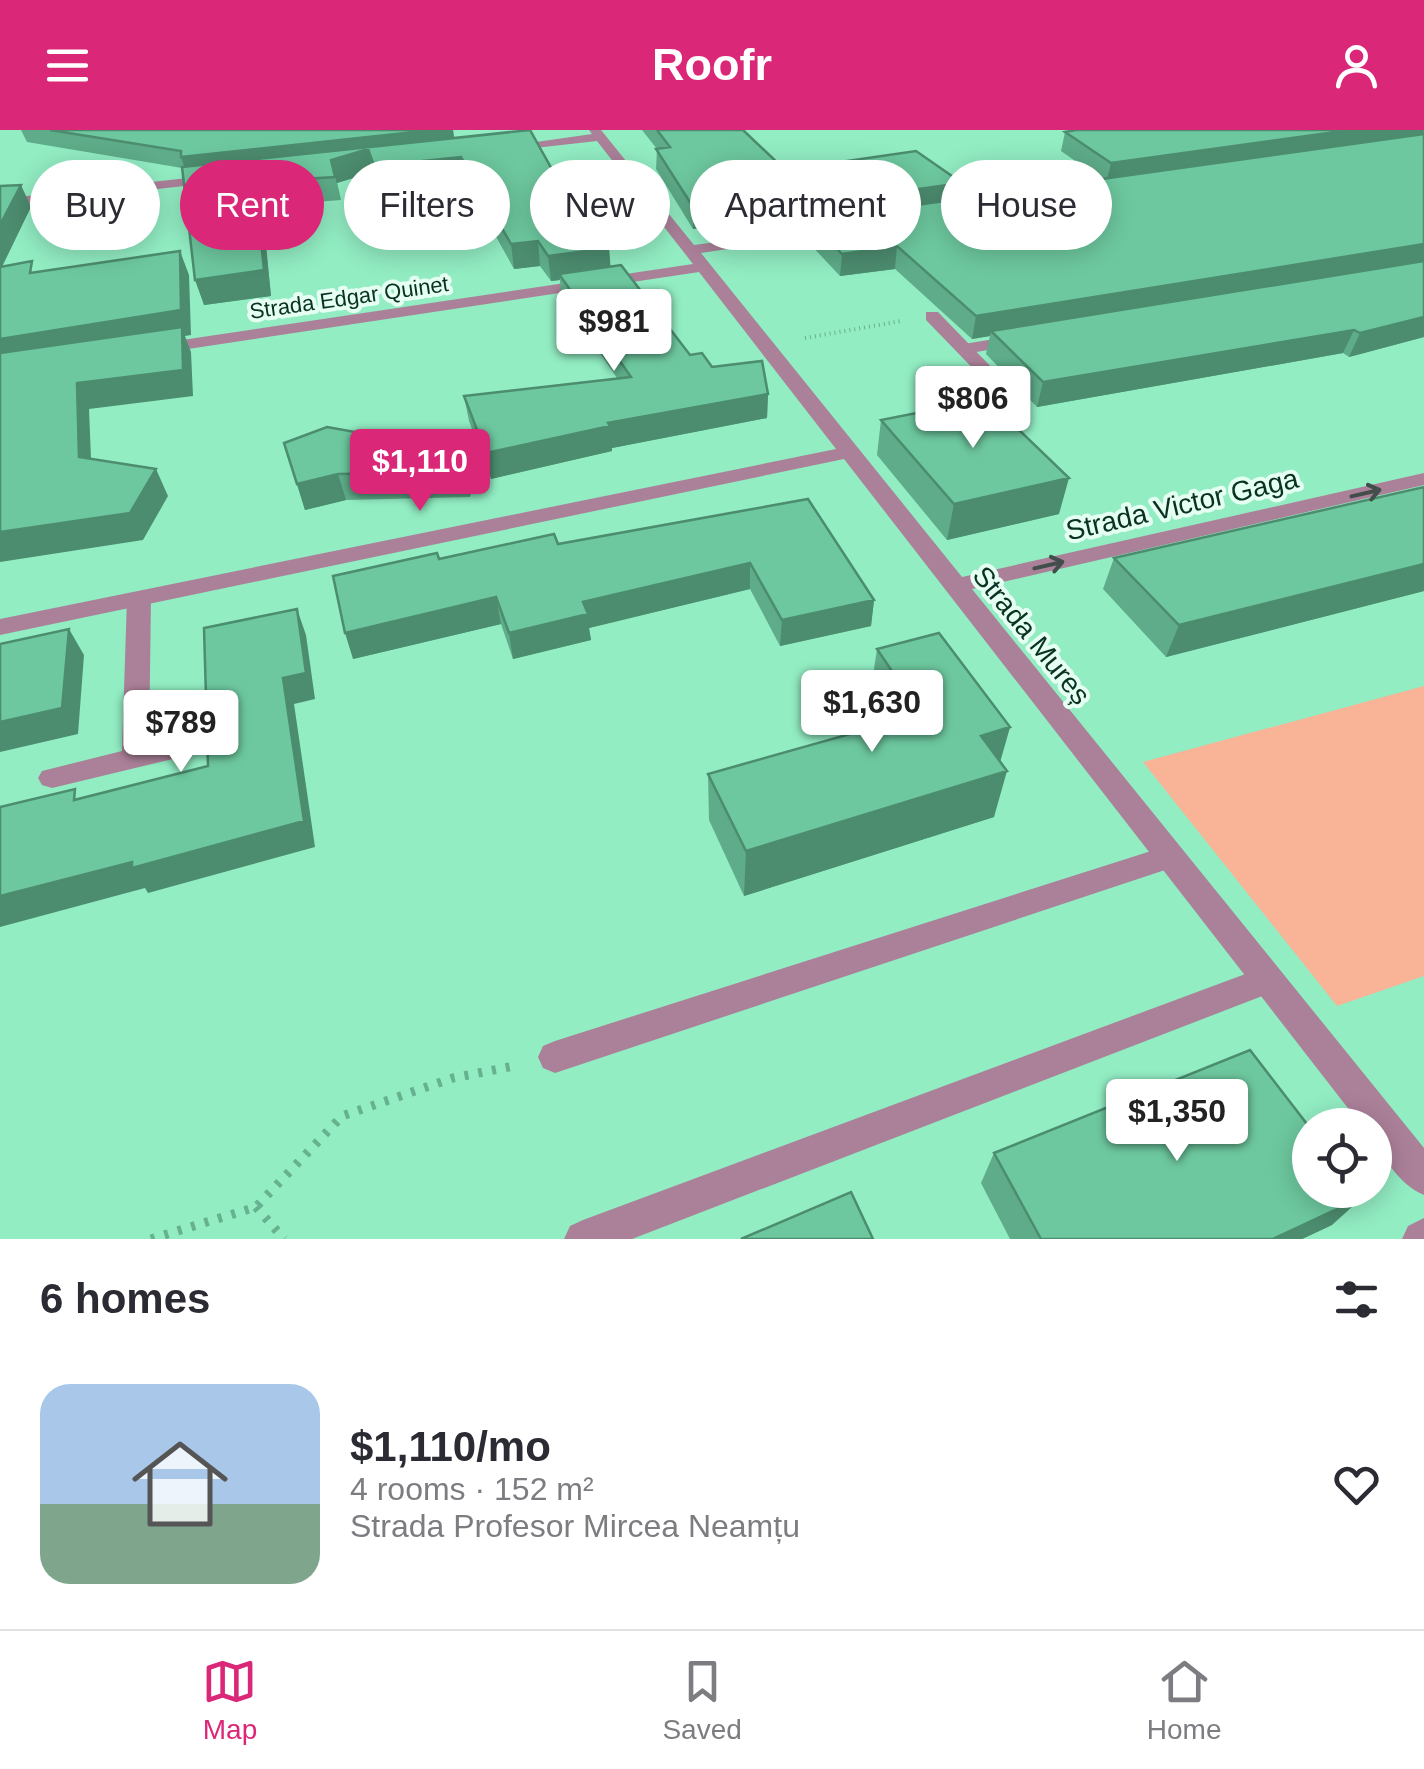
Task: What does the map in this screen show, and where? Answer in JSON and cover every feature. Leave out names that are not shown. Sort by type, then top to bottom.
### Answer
[{"type":"street","points":[[484,150],[597,134]]},
{"type":"street","name":"Strada Mureș","points":[[597,134],[1424,1177]]},
{"type":"street","points":[[0,203],[180,183]]},
{"type":"street","name":"Strada Edgar Quinet","points":[[137,352],[736,250]]},
{"type":"street","points":[[932,316],[992,377]]},
{"type":"street","points":[[964,349],[1040,336]]},
{"type":"street","points":[[0,627],[850,452]]},
{"type":"street","name":"Strada Victor Gaga","points":[[954,586],[1424,480]]},
{"type":"street","points":[[135,758],[139,598]]},
{"type":"street","points":[[52,778],[206,742]]},
{"type":"street","points":[[555,1057],[1170,857]]},
{"type":"street","points":[[583,1239],[1268,980]]},
{"type":"path","points":[[765,344],[932,316]]},
{"type":"path","points":[[150,1239],[256,1207],[342,1116],[454,1078],[555,1057]]},
{"type":"path","points":[[256,1207],[284,1239]]},
{"type":"shaded area","points":[[1424,686],[1424,976],[1337,1006],[1143,762]]},
{"type":"building","points":[[50,130],[433,130],[181,157],[181,151]]},
{"type":"building","points":[[530,130],[547,160],[530,160],[530,242],[511,244],[510,160],[372,160],[368,149],[331,160],[335,177],[324,178],[324,160],[248,160]]},
{"type":"building","points":[[657,130],[743,130],[774,160],[690,160],[690,202],[670,171],[670,160],[663,160],[656,149],[670,147]]},
{"type":"building","points":[[1076,130],[1350,130],[1112,163],[1065,132]]},
{"type":"building","points":[[1424,134],[1424,244],[976,316],[902,250],[921,250],[921,204],[941,202],[941,250],[1112,250],[1112,178]]},
{"type":"building","points":[[916,151],[941,168],[941,186],[921,189],[921,160],[854,160]]},
{"type":"building","points":[[21,185],[0,225],[0,186]]},
{"type":"building","points":[[192,250],[262,250],[264,270],[195,280]]},
{"type":"building","points":[[544,250],[594,250],[548,256]]},
{"type":"building","points":[[838,250],[870,250],[842,254]]},
{"type":"building","points":[[180,251],[181,310],[0,339],[0,267],[32,261],[30,273]]},
{"type":"building","points":[[1424,261],[1424,317],[1360,333],[1354,330],[1043,382],[991,331]]},
{"type":"building","points":[[621,265],[690,355],[702,353],[712,367],[762,361],[768,394],[608,423],[610,426],[486,453],[464,396],[631,377],[559,274]]},
{"type":"building","points":[[182,327],[183,370],[77,383],[79,457],[156,469],[130,513],[0,532],[0,353]]},
{"type":"building","points":[[987,399],[1069,478],[954,504],[881,420]]},
{"type":"building","points":[[327,427],[467,452],[465,472],[338,474],[297,484],[284,443]]},
{"type":"building","points":[[1424,487],[1424,564],[1179,625],[1114,558]]},
{"type":"building","points":[[808,499],[874,600],[782,620],[750,563],[583,602],[588,614],[509,633],[496,597],[345,633],[333,576],[437,553],[439,559],[554,534],[558,544]]},
{"type":"building","points":[[297,609],[306,673],[283,678],[304,821],[132,868],[132,862],[0,896],[0,807],[75,789],[74,800],[208,766],[204,628]]},
{"type":"building","points":[[69,629],[62,708],[0,722],[0,644]]},
{"type":"building","points":[[939,633],[1010,727],[981,736],[1007,771],[746,851],[708,774],[921,714],[877,649]]},
{"type":"building","points":[[1250,1050],[1295,1108],[1292,1208],[1339,1208],[1273,1239],[1041,1239],[994,1153]]},
{"type":"building","points":[[851,1192],[873,1239],[741,1239]]}]
